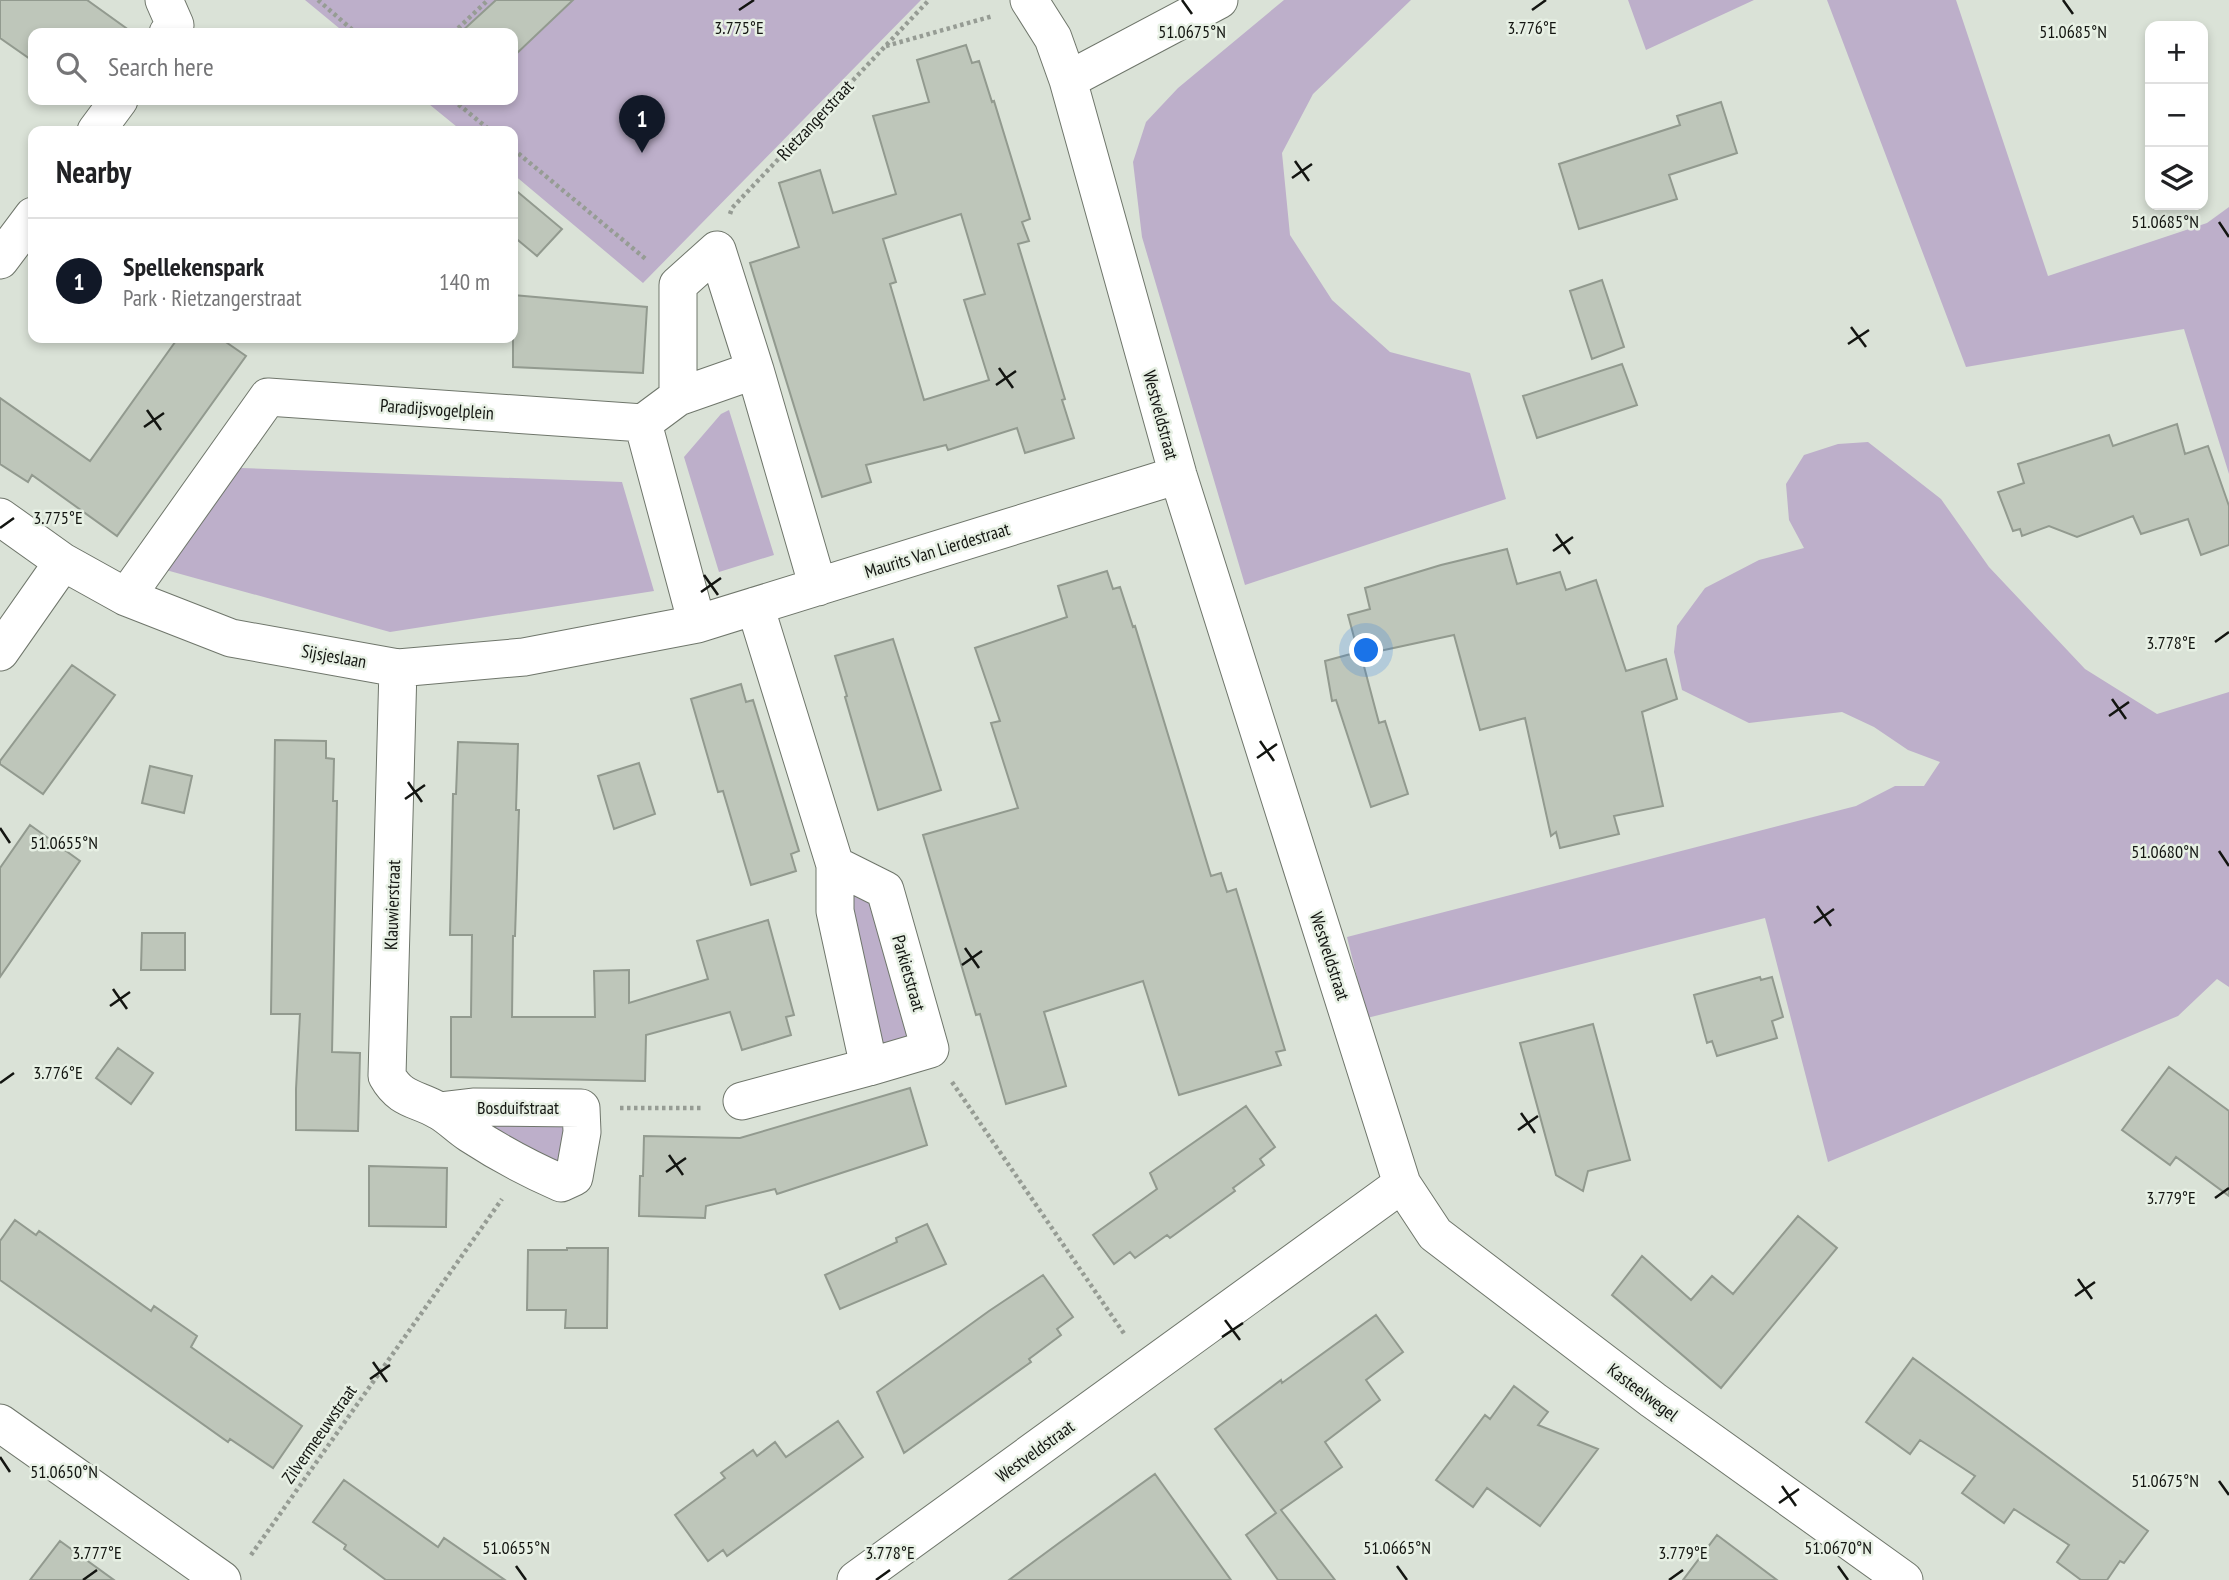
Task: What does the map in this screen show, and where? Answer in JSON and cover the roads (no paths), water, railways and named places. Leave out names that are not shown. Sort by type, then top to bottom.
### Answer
[{"type":"street","points":[[164,0],[175,24],[172,28]]},
{"type":"street","points":[[1069,80],[1219,0]]},
{"type":"street","name":"Westveldstraat","points":[[856,1580],[1402,1184],[1178,475],[1069,80],[1054,38],[1031,2]]},
{"type":"street","points":[[100,126],[115,105]]},
{"type":"street","points":[[0,260],[28,223]]},
{"type":"street","points":[[678,397],[678,285],[717,250],[818,587]]},
{"type":"street","points":[[697,624],[643,423],[678,397],[755,370]]},
{"type":"street","name":"Paradijsvogelplein","points":[[126,597],[268,397],[643,423]]},
{"type":"street","name":"Maurits Van Lierdestraat","points":[[697,624],[1178,475]]},
{"type":"street","name":"Sijsjeslaan","points":[[0,517],[63,562],[126,597],[231,638],[398,668],[524,657],[697,624]]},
{"type":"street","points":[[0,652],[63,562]]},
{"type":"street","points":[[742,1101],[869,1067],[835,911],[835,865],[755,606]]},
{"type":"street","name":"Klauwierstraat","points":[[398,668],[387,1076],[394,1089],[407,1098],[439,1111]]},
{"type":"street","name":"Parkietstraat","points":[[835,865],[885,890],[930,1049],[869,1067]]},
{"type":"street","name":"Bosduifstraat","points":[[472,1107],[581,1108],[582,1132],[574,1177],[561,1183],[525,1167],[439,1111],[472,1107]]},
{"type":"street","name":"Kasteelwegel","points":[[1402,1184],[1434,1234],[1653,1400],[1904,1580]]},
{"type":"street","points":[[0,1423],[236,1569]]},
{"type":"place","name":"Spellekenspark","points":[[642,153]]}]
